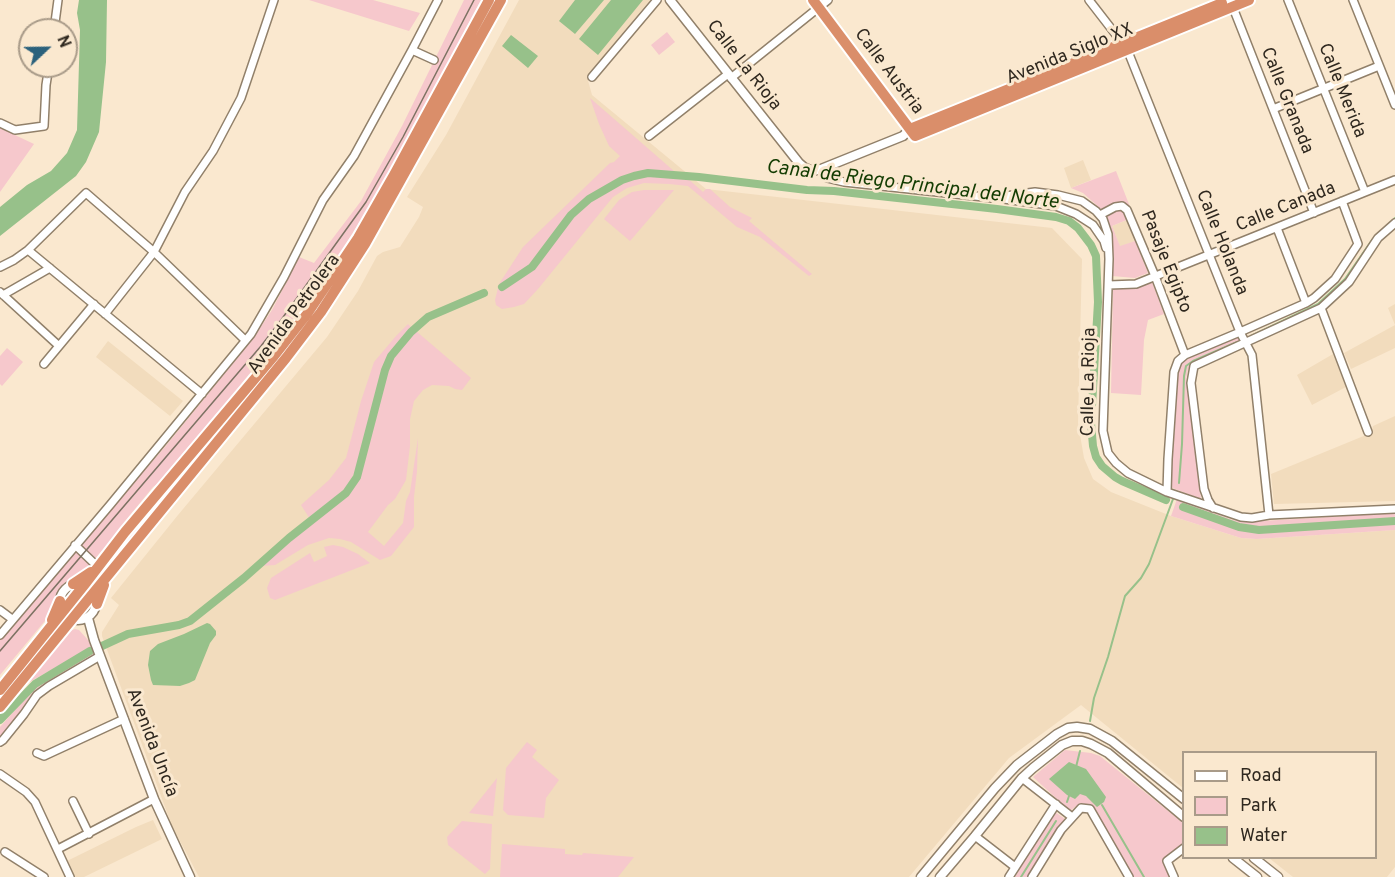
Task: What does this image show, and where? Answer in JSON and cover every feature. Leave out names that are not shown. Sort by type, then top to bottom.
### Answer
[{"type":"highway","name":"Avenida Petrolera","points":[[53,633],[73,614],[90,588],[98,567],[125,532],[274,356],[328,284],[389,184],[489,0]]},
{"type":"highway","name":"Avenida Petrolera","points":[[90,588],[107,576],[271,377],[321,312],[365,244],[501,0]]},
{"type":"highway","name":"Avenida Siglo XX","points":[[909,134],[1231,2],[1249,0]]},
{"type":"highway","name":"Calle Austria","points":[[815,4],[909,134]]},
{"type":"highway","points":[[73,584],[98,567]]},
{"type":"highway","points":[[97,604],[107,576]]},
{"type":"highway","points":[[0,690],[73,614]]},
{"type":"highway","points":[[0,707],[53,633]]},
{"type":"street","points":[[56,18],[58,0]]},
{"type":"street","points":[[105,314],[154,252],[185,192],[213,151],[241,98],[274,0]]},
{"type":"street","points":[[0,635],[251,334],[284,277],[323,200],[354,156],[438,0]]},
{"type":"street","points":[[592,77],[657,0]]},
{"type":"street","name":"Calle La Rioja","points":[[670,0],[805,168],[813,171],[821,169],[827,178],[844,183],[1056,206],[1076,214],[1093,225],[1104,241],[1109,259]]},
{"type":"street","points":[[649,136],[730,76],[815,4],[828,0]]},
{"type":"street","name":"Calle Holanda","points":[[1089,0],[1124,46],[1240,332],[1252,355],[1269,515]]},
{"type":"street","name":"Calle Merida","points":[[1288,0],[1365,192]]},
{"type":"street","points":[[1353,0],[1395,105]]},
{"type":"street","name":"Calle Granada","points":[[1231,2],[1314,213]]},
{"type":"street","points":[[412,51],[434,60]]},
{"type":"street","points":[[1273,109],[1379,66]]},
{"type":"street","points":[[0,123],[15,130],[44,126],[47,78]]},
{"type":"street","name":"Avenida Siglo XX","points":[[821,169],[909,134]]},
{"type":"street","name":"Calle Canada","points":[[1109,285],[1136,284],[1395,180]]},
{"type":"street","name":"Calle La Rioja","points":[[991,198],[1035,192],[1058,195],[1082,201],[1103,219],[1108,234],[1109,259],[1104,431],[1108,453],[1116,464],[1128,473],[1167,492],[1241,517],[1395,509]]},
{"type":"street","points":[[0,267],[28,250],[86,193],[154,252],[246,340]]},
{"type":"street","points":[[1167,492],[1174,372],[1178,361],[1185,355],[1306,303],[1335,279],[1358,244],[1342,201]]},
{"type":"street","name":"Pasaje Egipto","points":[[1100,215],[1115,207],[1122,206],[1127,210],[1185,355]]},
{"type":"street","points":[[1213,508],[1204,489],[1191,383],[1194,366],[1321,308],[1349,282],[1378,238],[1395,223]]},
{"type":"street","points":[[1277,228],[1306,303]]},
{"type":"street","points":[[28,250],[202,394]]},
{"type":"street","points":[[50,267],[2,294],[59,346]]},
{"type":"street","points":[[44,364],[94,304]]},
{"type":"street","points":[[1321,308],[1368,432]]},
{"type":"street","points":[[75,545],[98,567]]},
{"type":"street","points":[[73,584],[90,588],[97,604],[92,615],[73,614],[64,590],[73,584]]},
{"type":"street","points":[[0,610],[12,619]]},
{"type":"street","name":"Avenida Uncía","points":[[73,614],[100,656],[153,799],[190,877]]},
{"type":"street","points":[[0,742],[38,695],[100,656]]},
{"type":"street","points":[[37,753],[44,756],[124,719]]},
{"type":"street","points":[[921,877],[1017,765],[1068,728],[1089,729],[1106,737],[1182,797]]},
{"type":"street","points":[[940,877],[1022,778],[1062,745],[1072,741],[1091,744],[1108,753],[1182,815]]},
{"type":"street","points":[[1117,761],[1125,751]]},
{"type":"street","points":[[0,774],[26,792],[35,802],[70,877]]},
{"type":"street","points":[[1022,778],[1072,817]]},
{"type":"street","points":[[58,849],[153,799]]},
{"type":"street","points":[[73,801],[89,834]]},
{"type":"street","points":[[1009,877],[1056,804]]},
{"type":"street","points":[[1032,877],[1061,830],[1081,808],[1090,809],[1127,876]]},
{"type":"street","points":[[975,836],[1015,867]]},
{"type":"street","points":[[1174,877],[1167,861],[1182,850]]},
{"type":"street","points":[[5,852],[44,877]]},
{"type":"street","points":[[1234,859],[1257,877]]},
{"type":"street","points":[[1255,859],[1278,877]]},
{"type":"shaded area","points":[[519,0],[650,0],[587,77],[592,95],[706,189],[1052,228],[1082,259],[1078,423],[1084,458],[1093,479],[1111,492],[1171,516],[1241,538],[1257,539],[1395,530],[1395,867],[1387,877],[1293,877],[1270,859],[1377,859],[1377,751],[1182,751],[1182,787],[1081,705],[1009,758],[909,877],[199,877],[172,826],[102,636],[102,632],[119,605],[111,598],[327,337],[358,291],[377,256],[400,247],[423,207],[407,197],[446,135]]},
{"type":"shaded area","points":[[1083,160],[1091,180],[1071,188],[1064,168]]},
{"type":"shaded area","points":[[1127,220],[1135,241],[1120,247],[1112,226]]},
{"type":"shaded area","points":[[1395,304],[1395,325],[1388,308]]},
{"type":"shaded area","points":[[1395,325],[1395,348],[1351,369],[1344,353]]},
{"type":"shaded area","points":[[108,341],[183,401],[170,416],[96,357]]},
{"type":"shaded area","points":[[1333,354],[1346,387],[1312,405],[1297,375]]},
{"type":"shaded area","points":[[1395,416],[1395,501],[1274,504],[1271,474],[1371,433],[1373,426]]},
{"type":"shaded area","points":[[153,820],[162,839],[84,877],[74,877],[67,861]]},
{"type":"green space","points":[[309,0],[373,0],[420,13],[409,31]]},
{"type":"green space","points":[[464,0],[481,0],[412,131],[369,207],[327,274],[163,480],[153,487],[80,576],[68,582],[58,595],[49,616],[0,675],[0,639],[164,448],[252,340],[272,310],[299,257],[314,263],[361,201],[402,126]]},
{"type":"green space","points":[[493,0],[497,0],[364,241],[296,341],[94,585],[120,546],[310,315]]},
{"type":"green space","points":[[667,32],[675,42],[659,55],[651,45]]},
{"type":"green space","points":[[590,98],[682,178],[687,178],[703,192],[710,189],[730,207],[752,218],[749,221],[812,274],[809,276],[760,237],[737,227],[688,186],[644,183],[627,188],[613,197],[524,304],[502,309],[496,305],[499,284],[523,247],[620,156],[609,146]]},
{"type":"green space","points":[[0,128],[34,144],[0,192]]},
{"type":"green space","points":[[1116,171],[1134,217],[1112,226],[1120,246],[1135,241],[1148,273],[1135,278],[1112,276],[1111,233],[1102,210],[1083,193],[1071,188]]},
{"type":"green space","points":[[674,190],[630,241],[604,219],[619,200],[632,192]]},
{"type":"green space","points":[[1152,282],[1164,314],[1148,320],[1144,340],[1141,395],[1111,393],[1113,289],[1138,288]]},
{"type":"green space","points":[[408,324],[412,328],[396,345],[380,375],[355,472],[345,489],[310,519],[301,505],[329,480],[346,458],[374,362]]},
{"type":"green space","points":[[416,331],[471,378],[462,390],[449,386],[432,385],[423,390],[414,401],[410,419],[406,480],[395,499],[368,532],[384,546],[403,523],[418,438],[414,527],[391,556],[380,560],[351,542],[329,538],[308,545],[275,565],[261,566],[349,493],[357,481],[387,372],[394,356]]},
{"type":"green space","points":[[1238,336],[1241,343],[1193,364],[1188,369],[1186,379],[1201,499],[1170,487],[1178,372],[1183,362]]},
{"type":"green space","points":[[7,348],[23,362],[2,386],[0,384],[0,356]]},
{"type":"green space","points":[[1177,499],[1233,520],[1245,522],[1395,513],[1395,530],[1257,539],[1241,538],[1171,516]]},
{"type":"green space","points":[[333,545],[358,554],[370,563],[275,600],[270,598],[267,588],[271,578],[310,553],[314,562],[327,556],[324,547]]},
{"type":"green space","points":[[79,630],[92,647],[26,684],[70,631]]},
{"type":"green space","points":[[94,652],[95,654],[41,687],[0,737],[0,727],[36,686]]},
{"type":"green space","points":[[527,742],[537,750],[532,757],[559,780],[546,798],[544,818],[508,815],[503,810],[506,768]]},
{"type":"green space","points":[[1065,750],[1100,756],[1182,822],[1182,844],[1163,861],[1169,877],[1133,877],[1093,806],[1080,803],[1070,811],[1033,777]]},
{"type":"green space","points":[[497,778],[493,816],[469,813]]},
{"type":"green space","points":[[1055,812],[1065,819],[1029,877],[1015,877]]},
{"type":"green space","points":[[462,821],[492,824],[490,869],[485,874],[448,845],[447,837]]},
{"type":"green space","points":[[502,844],[565,849],[565,854],[634,857],[618,877],[500,877]]},
{"type":"water","points":[[79,0],[107,0],[106,62],[99,132],[86,162],[76,176],[0,236],[0,207],[27,185],[51,171],[67,153],[77,130],[80,30],[77,13]]},
{"type":"water","points":[[575,0],[604,0],[575,34],[559,21]]},
{"type":"water","points":[[611,0],[643,0],[598,55],[579,39]]},
{"type":"water","points":[[511,35],[538,56],[528,68],[502,46]]},
{"type":"water","points":[[207,623],[216,631],[216,635],[210,643],[195,680],[180,686],[153,685],[148,665],[150,651],[158,644]]},
{"type":"water","points":[[1069,762],[1086,769],[1106,797],[1104,802],[1097,807],[1086,796],[1080,794],[1075,799],[1049,779]]},
{"type":"waterway","name":"Canal de Riego Principal del Norte","points":[[502,287],[532,267],[571,215],[589,199],[622,180],[648,173],[997,209],[1056,217],[1069,221],[1078,228],[1096,256],[1098,302],[1091,423],[1096,457],[1102,466],[1115,477],[1166,500]]},
{"type":"waterway","points":[[1251,336],[1318,304],[1345,279],[1372,240],[1395,218]]},
{"type":"waterway","name":"Canal de Riego Principal del Norte","points":[[102,646],[128,634],[190,621],[346,493],[357,477],[385,370],[391,356],[411,332],[428,317],[484,293]]},
{"type":"waterway","points":[[1179,483],[1186,366],[1237,342]]},
{"type":"waterway","points":[[1090,721],[1094,698],[1125,596],[1141,578],[1149,564],[1173,499]]},
{"type":"waterway","name":"Canal de Riego Principal del Norte","points":[[1183,507],[1239,527],[1259,530],[1395,521]]},
{"type":"waterway","name":"Canal de Riego Principal del Norte","points":[[0,720],[35,684],[90,651]]},
{"type":"waterway","points":[[1076,767],[1080,751]]},
{"type":"waterway","points":[[1067,802],[1070,793]]},
{"type":"waterway","points":[[1102,805],[1144,877]]},
{"type":"waterway","points":[[1021,877],[1056,821]]},
{"type":"tram line","points":[[0,651],[281,320],[366,202],[403,137],[474,0]]}]
